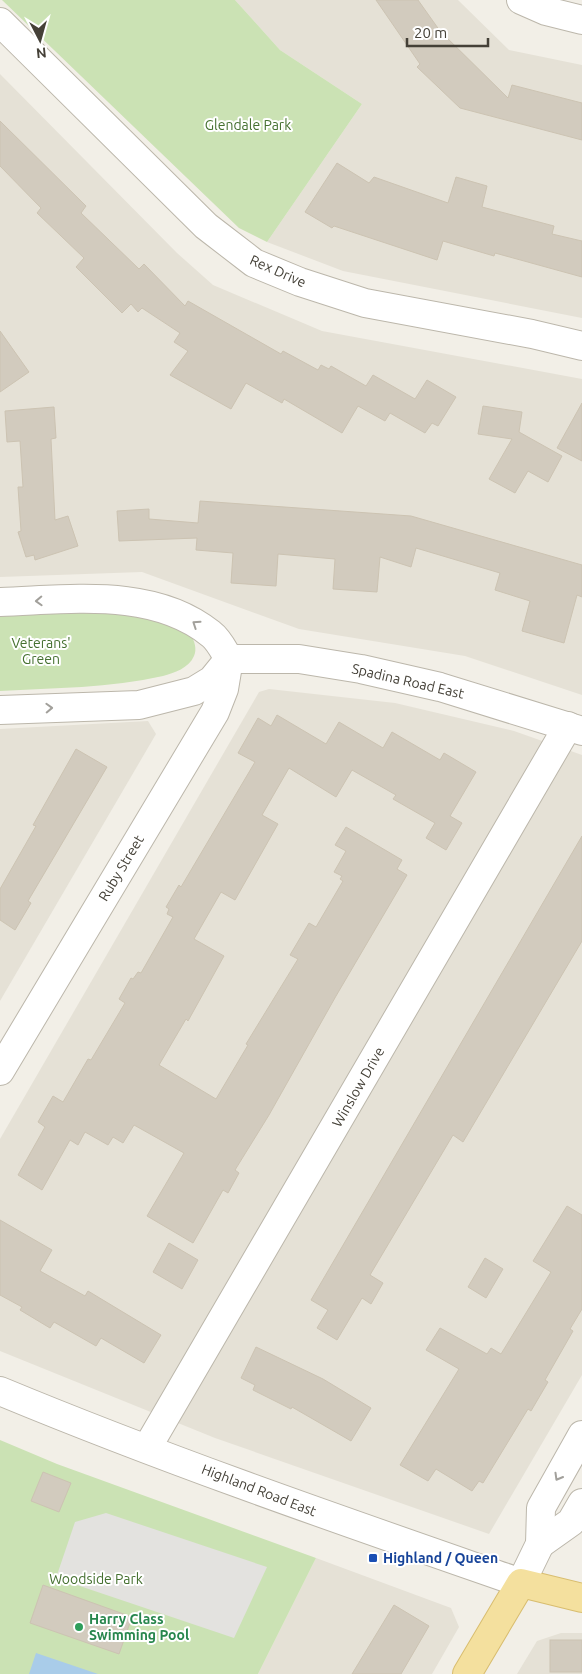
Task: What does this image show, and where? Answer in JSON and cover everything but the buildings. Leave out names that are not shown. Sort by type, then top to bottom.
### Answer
[{"type":"main road","points":[[467,1674],[521,1583],[582,1598]]},
{"type":"street","points":[[521,0],[546,11],[582,20]]},
{"type":"street","name":"Rex Drive","points":[[0,22],[206,226],[254,263],[300,282],[365,302],[532,334],[582,346]]},
{"type":"street","points":[[0,602],[96,599],[141,603],[183,615],[213,635],[229,659],[212,680],[194,691],[139,704],[0,710]]},
{"type":"street","name":"Spadina Road East","points":[[229,659],[299,659],[360,669],[440,687],[575,728]]},
{"type":"street","name":"Ruby Street","points":[[0,1071],[214,712],[224,689],[229,659]]},
{"type":"street","name":"Winslow Drive","points":[[147,1448],[575,728]]},
{"type":"street","name":"Highland Road East","points":[[0,1391],[88,1427],[312,1510],[521,1583]]},
{"type":"street","points":[[521,1583],[540,1544],[541,1508],[582,1435]]},
{"type":"street","points":[[540,1544],[571,1522],[582,1503]]},
{"type":"shaded area","points":[[235,0],[458,0],[509,50],[582,65],[582,318],[343,271],[267,242],[362,104],[280,50]]},
{"type":"shaded area","points":[[0,74],[177,253],[213,285],[322,331],[582,379],[582,695],[465,656],[299,629],[142,572],[0,577]]},
{"type":"shaded area","points":[[269,689],[395,703],[514,731],[582,755],[582,1375],[489,1534],[215,1438],[0,1351],[0,1139],[259,692]]},
{"type":"shaded area","points":[[148,721],[156,734],[0,1001],[0,729]]},
{"type":"shaded area","points":[[106,1513],[267,1567],[234,1638],[56,1578],[75,1522]]},
{"type":"shaded area","points":[[316,1558],[451,1608],[459,1627],[432,1674],[258,1674]]},
{"type":"shaded area","points":[[561,1633],[582,1633],[582,1674],[517,1674],[537,1641]]},
{"type":"green space","name":"Glendale Park","points":[[2,0],[235,0],[280,50],[362,104],[267,242],[239,228]]},
{"type":"green space","name":"Veterans' Green","points":[[111,610],[153,620],[184,631],[192,637],[194,642],[195,651],[192,660],[176,672],[143,680],[82,687],[0,691],[0,616]]},
{"type":"green space","name":"Woodside Park","points":[[0,1440],[57,1464],[316,1558],[258,1674],[0,1674]]},
{"type":"water","points":[[36,1653],[98,1674],[29,1674]]},
{"type":"place","name":"Highland / Queen","points":[[373,1558]]},
{"type":"place","name":"Harry Class Swimming Pool","points":[[79,1627]]}]
